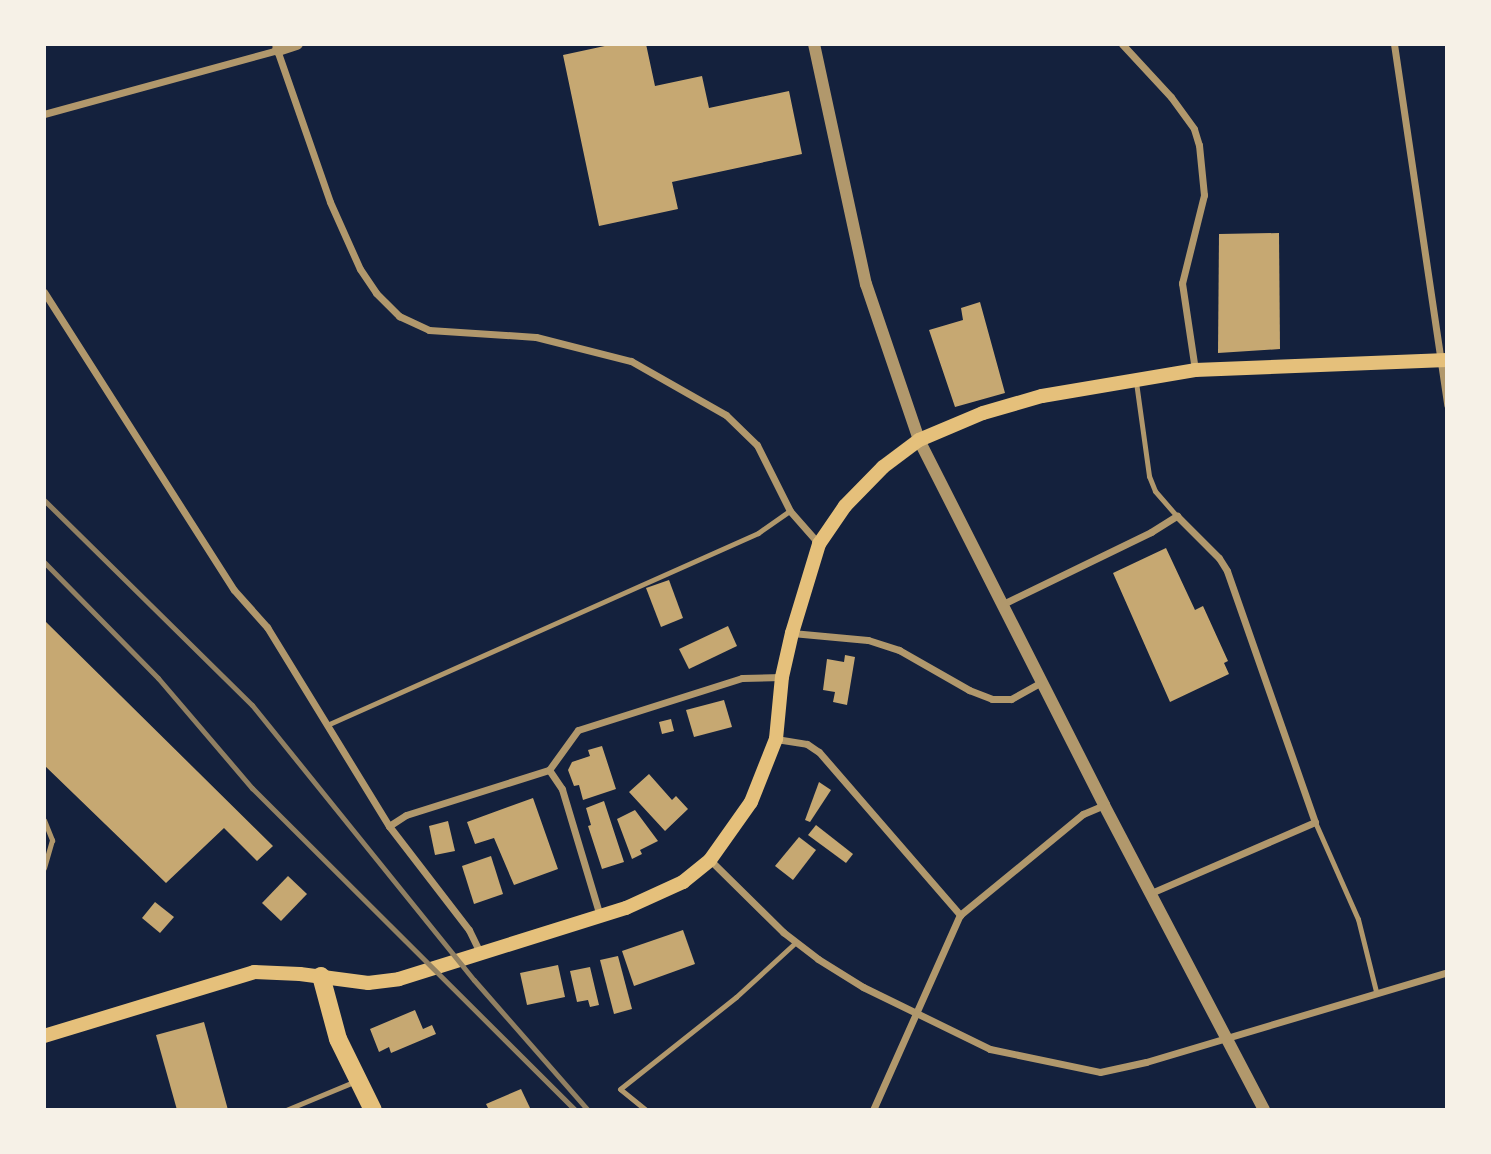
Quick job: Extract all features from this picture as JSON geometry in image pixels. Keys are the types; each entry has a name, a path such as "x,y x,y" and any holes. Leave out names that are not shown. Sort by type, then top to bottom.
{"main road":[{"path":"44,1036 254,972 380,983 600,916 668,891 710,860 751,802 776,739 782,677 792,633 820,544 855,496 883,467 919,440 1014,403 1195,370 1444,360"},
{"path":"321,976 338,1039 373,1110"}],"street":[{"path":"44,114 277,47 297,44"},
{"path":"814,44 866,284 919,440 1104,805 1264,1110"},
{"path":"1122,44 1171,97 1194,129 1199,145 1204,195 1182,283 1195,370"},
{"path":"1394,44 1444,360 1447,405"},
{"path":"277,47 330,202 360,270 376,293 399,316 429,330 536,337 579,345 631,361 726,415 757,445 790,511 820,544"},
{"path":"44,292 234,590 267,627 388,826 469,930 481,954"},
{"path":"1003,604 1151,532 1177,516 1219,558 1227,571 1315,822 1151,893"},
{"path":"792,633 868,640 899,650 969,690 992,699 1011,699 1042,682"},
{"path":"388,826 406,816 549,770 578,730 742,678 782,677"},
{"path":"776,739 807,744 819,752 960,915"},
{"path":"549,770 562,789 600,916"},
{"path":"873,1110 960,915 1083,814 1104,805"},
{"path":"710,860 796,942 863,987 990,1049 1100,1072 1146,1062 1227,1035 1447,972"}],"lane":[{"path":"1135,380 1149,476 1155,491 1177,516"},
{"path":"327,725 758,533 790,511"},
{"path":"44,820 52,840 44,868"},
{"path":"1315,822 1358,919 1376,991"},
{"path":"646,1110 620,1089 736,997 796,942"},
{"path":"286,1110 359,1080"}],"building":[{"path":"614,44 646,44 655,86 702,76 709,108 789,91 802,154 672,182 678,209 599,226 563,55"},
{"path":"1279,233 1280,349 1218,353 1219,234"},
{"path":"980,302 1005,393 955,407 929,330 963,320 961,308"},
{"path":"1166,548 1195,610 1203,606 1228,661 1224,663 1229,674 1170,702 1113,573"},
{"path":"669,580 683,618 661,627 646,588"},
{"path":"44,620 273,846 257,861 224,828 166,883 44,765"},
{"path":"728,626 737,646 689,669 679,649"},
{"path":"845,655 855,657 847,705 833,702 835,692 823,690 827,659 844,662"},
{"path":"724,700 732,727 694,737 686,710"},
{"path":"671,719 674,731 662,734 659,722"},
{"path":"602,746 616,789 583,800 579,785 574,786 568,770 572,762 590,756 588,750"},
{"path":"649,774 672,800 676,796 688,809 665,831 629,792"},
{"path":"819,782 831,790 810,822 805,820"},
{"path":"533,798 558,869 514,885 494,838 475,844 467,822"},
{"path":"604,801 624,862 602,869 588,826 591,825 586,808"},
{"path":"635,810 658,841 640,850 642,854 632,859 617,819"},
{"path":"448,821 455,851 435,855 429,826"},
{"path":"816,825 853,854 846,863 808,835"},
{"path":"799,837 816,850 793,880 775,866"},
{"path":"491,856 503,894 474,904 462,866"},
{"path":"288,876 307,894 281,921 262,903"},
{"path":"155,902 174,917 160,933 142,918"},
{"path":"683,930 695,964 634,986 622,951"},
{"path":"618,956 632,1009 614,1014 600,960"},
{"path":"558,965 565,997 527,1005 520,973"},
{"path":"590,967 599,1005 590,1007 588,1000 577,1002 570,971"},
{"path":"415,1010 423,1029 432,1025 436,1034 391,1053 389,1047 379,1052 370,1029"},
{"path":"204,1022 228,1110 177,1110 156,1035"},
{"path":"521,1089 531,1110 489,1110 486,1104"}],"railway":[{"path":"44,500 252,705 474,980 588,1110"},
{"path":"44,562 158,678 252,788 575,1110"}]}
